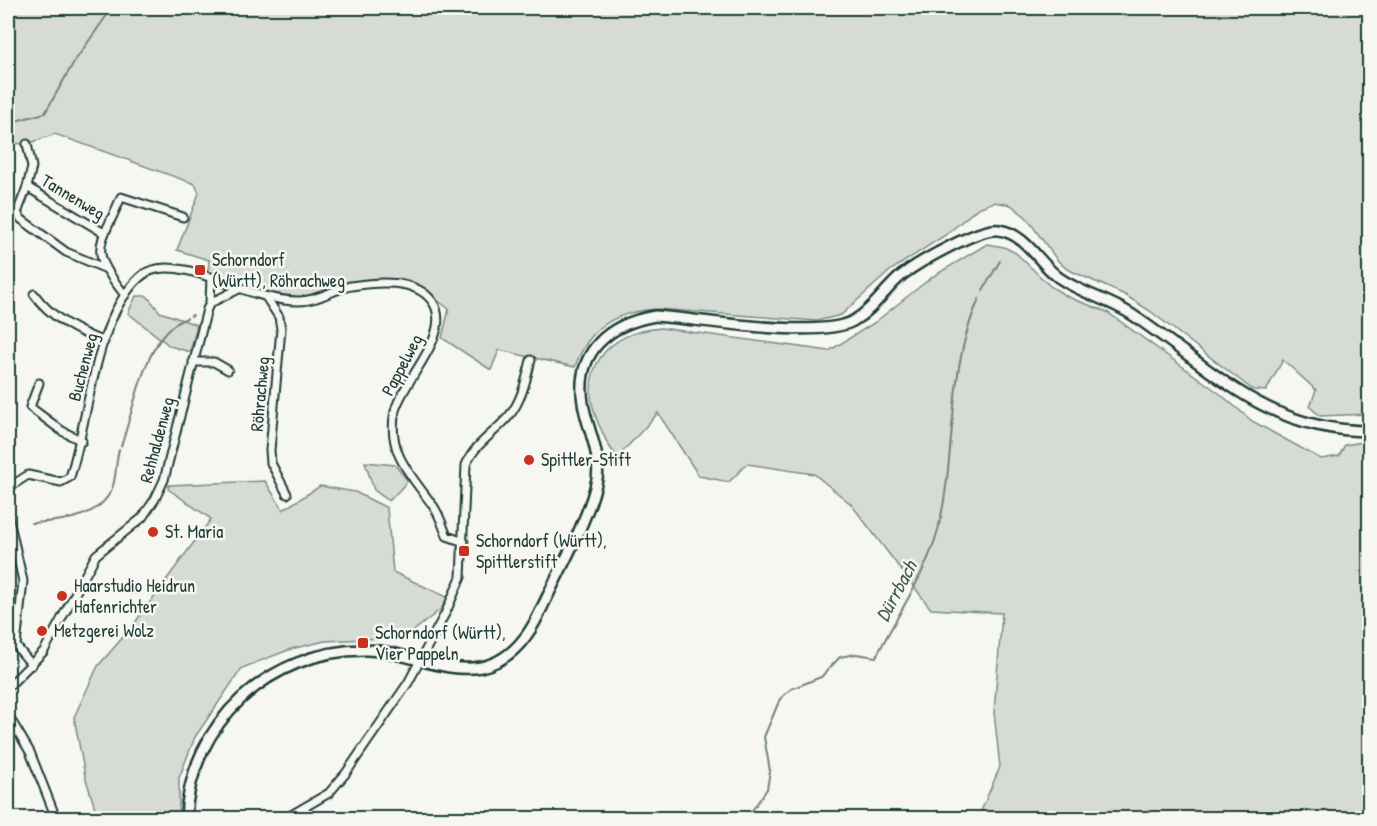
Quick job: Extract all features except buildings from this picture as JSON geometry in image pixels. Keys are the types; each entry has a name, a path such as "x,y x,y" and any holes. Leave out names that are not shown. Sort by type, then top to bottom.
{"main road":[{"path":"186,819 192,773 205,743 241,697 268,677 310,658 340,652 374,651 455,668 482,666 516,649 531,630 589,503 596,481 598,461 583,404 584,368 593,350 618,326 631,320 655,316 814,330 842,327 870,309 903,275 972,234 998,229 1022,240 1059,278 1113,302 1263,407 1297,422 1331,429 1370,431"}],"street":[{"name":"Tannenweg","path":"27,144 32,167 17,213 21,219 66,252 104,268"},
{"name":"Tannenweg","path":"27,187 104,233"},
{"name":"Tannenweg","path":"125,295 104,268 99,255 104,233 121,197 183,217"},
{"name":"Buchenweg","path":"8,488 28,475 66,481 82,441 104,342 125,295 141,276 152,270 174,269 211,277"},
{"name":"Pappelweg","path":"211,277 266,297 309,301 350,286 403,284 415,287 432,301 438,319 436,331 401,396 394,417 393,439 400,462 436,510 447,536 464,542"},
{"name":"Rehhaldenweg","path":"8,687 44,651 96,555 141,518 156,500 164,480 210,303 211,277"},
{"path":"210,303 241,288"},
{"path":"34,294 41,303 74,330 104,342"},
{"name":"Röhrachweg","path":"266,297 279,316 281,329 270,450 271,463 287,494"},
{"path":"286,819 328,793 335,786 385,719 420,659 461,577 466,465 471,452 507,419 516,406 531,360"},
{"path":"193,362 214,362 228,370"},
{"path":"39,383 30,407 62,431 82,441"},
{"path":"8,515 23,580 16,646 32,665"},
{"path":"8,715 30,752 56,819"}],"shaded area":[{"path":"8,8 1369,8 1369,414 1320,416 1310,407 1316,390 1283,360 1266,391 1253,390 1150,311 1125,295 1067,269 1057,260 1026,217 1011,205 994,202 978,208 947,234 891,270 841,315 817,321 658,309 643,310 617,317 606,323 588,341 575,367 499,350 491,370 442,338 449,309 415,287 393,280 367,281 312,296 294,297 269,293 243,285 208,272 209,260 177,250 199,193 195,184 55,134 27,144 8,143"},
{"path":"987,244 1004,247 1016,253 1050,286 1068,297 1107,312 1219,393 1252,421 1321,459 1339,456 1345,445 1369,441 1369,818 978,818 1000,767 994,712 1002,613 931,609 851,504 814,474 747,464 729,482 699,476 658,413 618,457 607,442 593,406 591,388 593,372 600,358 610,346 624,337 641,331 661,328 829,351 874,323 932,277"},
{"path":"136,296 147,296 160,312 197,325 190,352 170,346 128,313"},
{"path":"365,462 395,465 408,481 389,501 374,490"},
{"path":"265,481 283,510 320,486 355,492 387,508 393,572 449,598 441,609 406,637 325,641 291,649 242,668 195,737 179,778 179,818 98,818 85,776 74,717 98,666 131,628 211,519 168,489 169,485"}],"waterway":[{"path":"8,123 45,113 74,62 112,8"},
{"name":"Dürrbach","path":"983,290 1000,261"},
{"name":"Dürrbach","path":"747,818 767,789 770,771 764,737 780,699 791,689 821,677 840,657 856,654 876,657 926,563 938,530 944,501 961,354 979,299"},
{"path":"121,446 151,354 161,338 173,326 187,318"},
{"path":"31,523 65,520 96,508 104,501 113,486 119,450"}],"place":[{"name":"Schorndorf (Württ), Röhrachweg","path":"200,270"},
{"name":"Spittler-Stift","path":"529,460"},
{"name":"St. Maria","path":"153,532"},
{"name":"Schorndorf (Württ), Spittlerstift","path":"464,551"},
{"name":"Haarstudio Heidrun Hafenrichter","path":"62,596"},
{"name":"Metzgerei Wolz","path":"42,631"},
{"name":"Schorndorf (Württ), Vier Pappeln","path":"363,643"}]}
